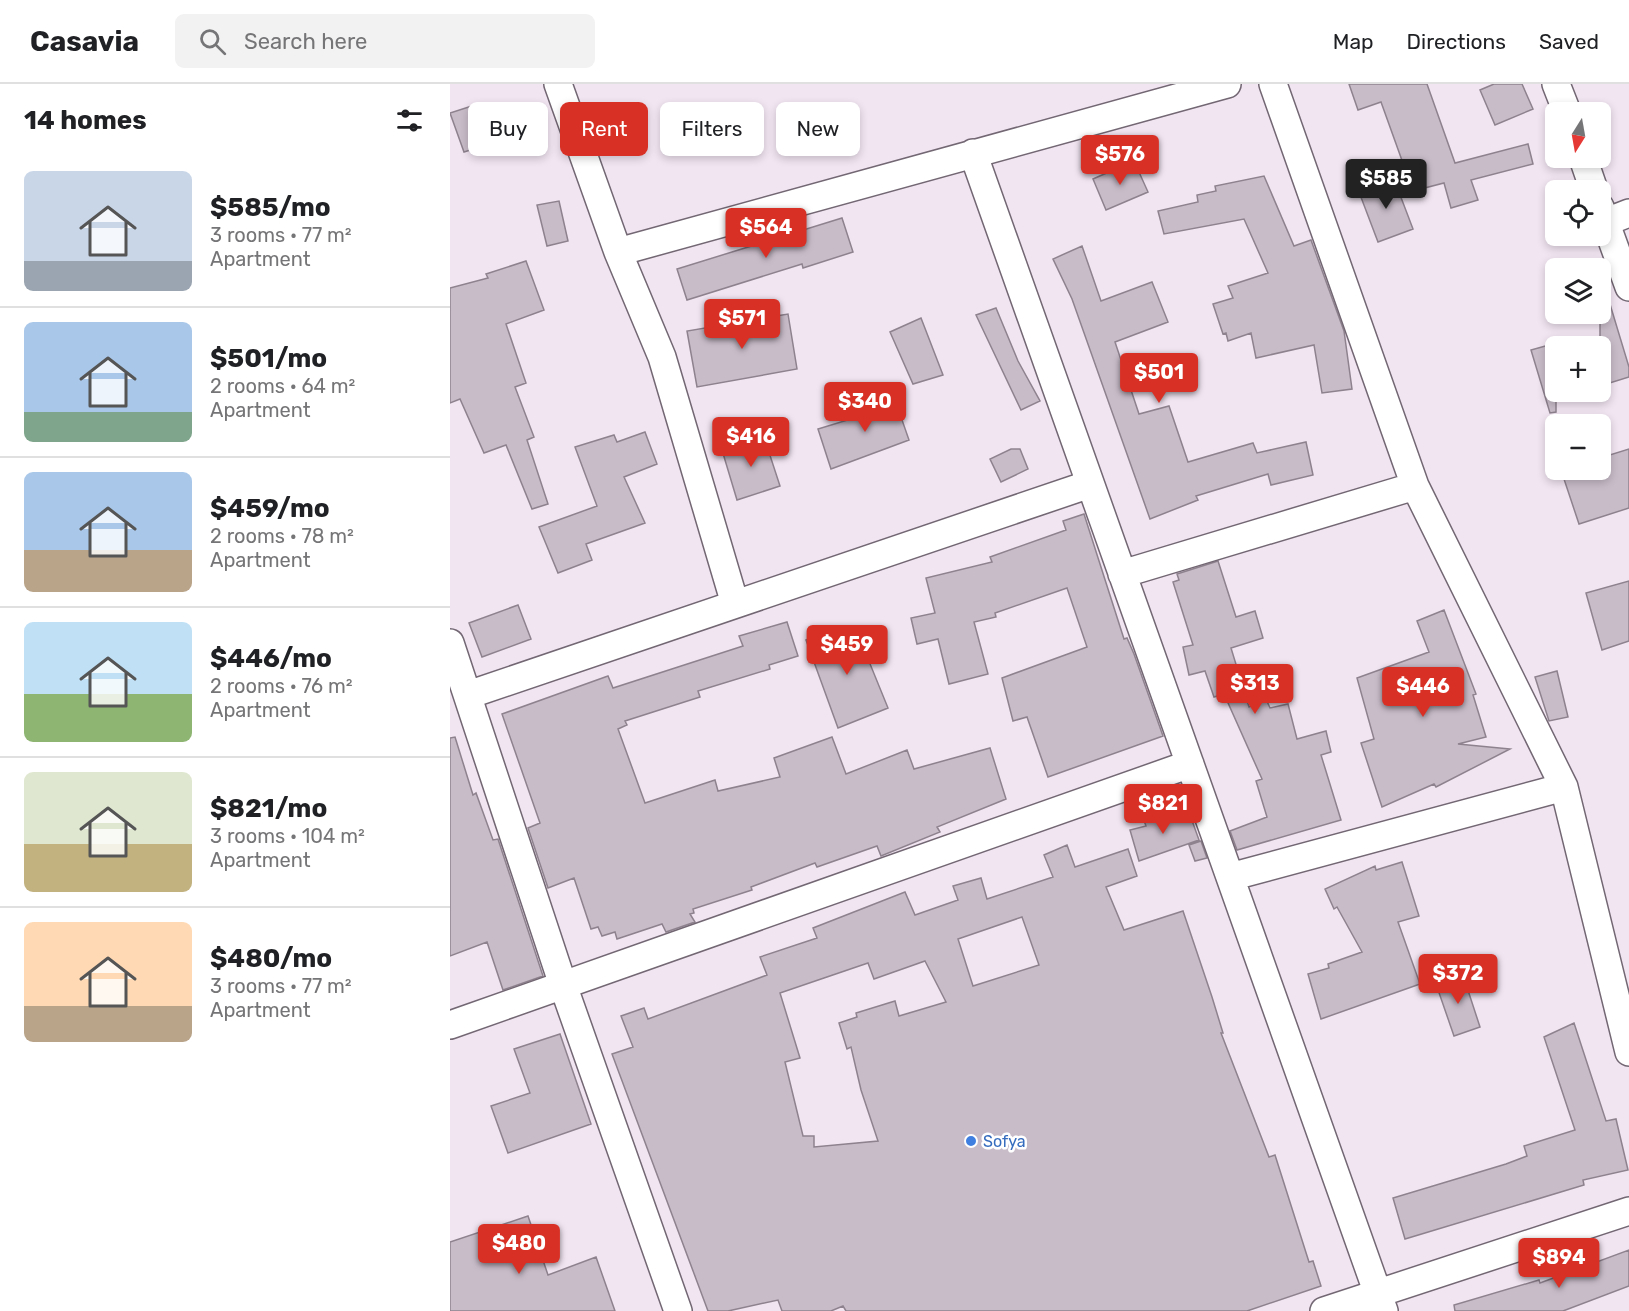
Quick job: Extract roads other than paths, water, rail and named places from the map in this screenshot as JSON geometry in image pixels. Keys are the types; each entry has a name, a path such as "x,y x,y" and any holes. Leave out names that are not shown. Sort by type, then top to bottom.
{"street":[{"path":"558,84 618,252 662,357 735,604"},
{"path":"618,252 1227,84"},
{"path":"1273,84 1415,486 1564,787 1629,1052"},
{"path":"1556,84 1563,102"},
{"path":"974,153 1381,1302"},
{"path":"1612,214 1629,287"},
{"path":"468,695 1090,484"},
{"path":"1122,574 1415,486"},
{"path":"450,643 563,985 678,1311"},
{"path":"450,1025 1190,764"},
{"path":"1230,877 1564,787"},
{"path":"1324,1311 1381,1302 1629,1211"}],"place":[{"name":"Sofya","path":"971,1141"}]}
